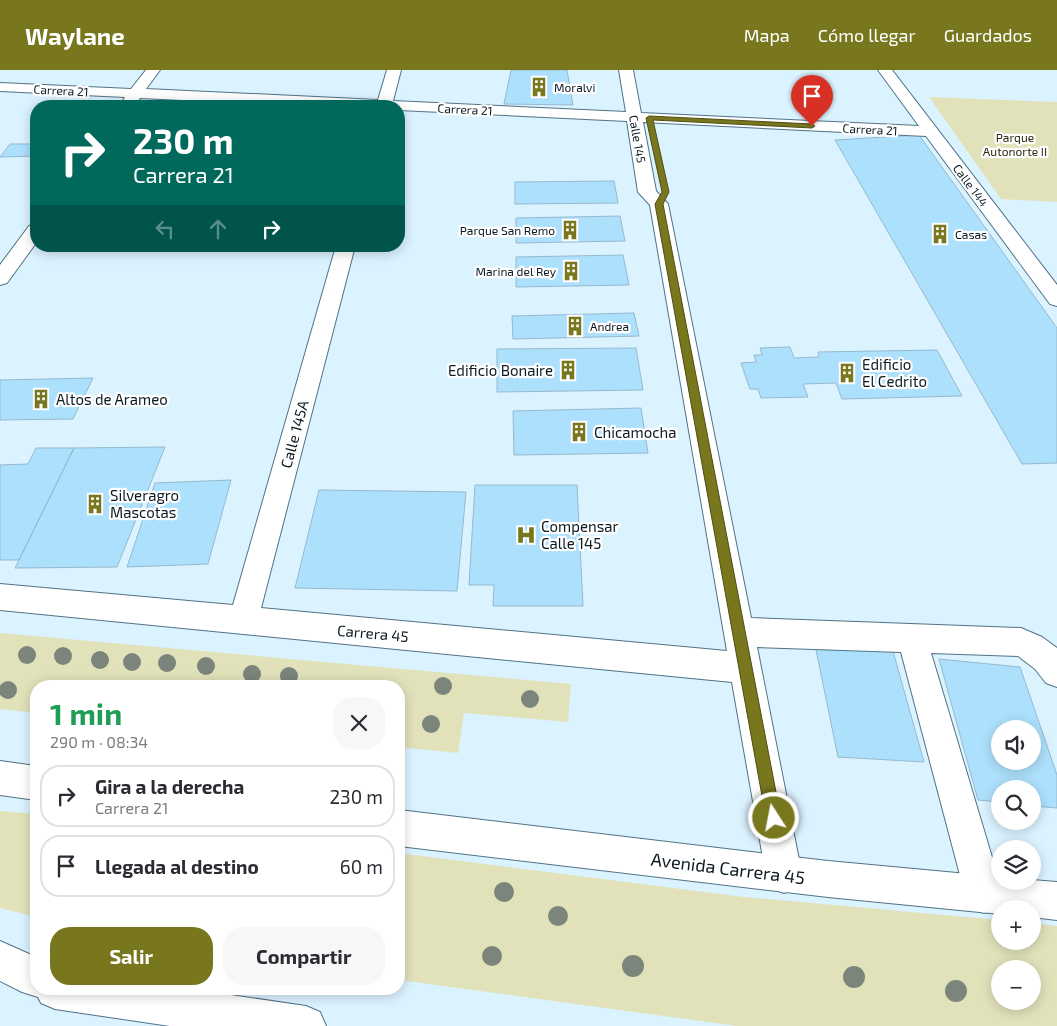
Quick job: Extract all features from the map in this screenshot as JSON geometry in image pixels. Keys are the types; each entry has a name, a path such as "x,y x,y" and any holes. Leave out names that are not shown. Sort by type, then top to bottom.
{"main road":[{"path":"131,100 153,70"},
{"path":"386,100 394,70"},
{"name":"Calle 145","path":"626,70 642,118 658,155"},
{"name":"Calle 145","path":"640,70 647,192 661,193 738,632 784,875"},
{"name":"Calle 144","path":"885,70 931,131 1048,276 1057,299"},
{"name":"Carrera 21","path":"0,87 131,100"},
{"name":"Carrera 21","path":"405,107 931,131"},
{"path":"0,279 30,238"},
{"name":"Calle 145A","path":"243,621 344,252"},
{"name":"Carrera 45","path":"0,598 745,668"},
{"path":"738,632 1021,642 1038,651 1057,672"},
{"path":"912,638 984,894"},
{"path":"0,778 30,782"},
{"name":"Avenida Carrera 45","path":"405,829 784,875 1057,901"},
{"path":"0,960 30,976"},
{"path":"0,981 30,984"},
{"path":"108,995 306,1026"}],"green space":[{"name":"Parque Autonorte II","path":"929,97 1057,102 1057,202 1001,199"},
{"path":"0,633 571,684 568,722 464,713 458,753 405,748 405,680 30,680 30,712 0,709"},
{"path":"0,811 30,814 30,916 0,908"},
{"path":"405,854 744,897 991,919 991,950 1041,950 1041,924 1057,926 1057,1026 737,1026 405,981"}],"building":[{"name":"Moralvi","path":"511,70 567,70 573,105 504,104"},
{"name":"Casas","path":"919,135 1057,328 1057,463 1022,464 835,140"},
{"path":"10,144 30,144 30,156 0,157"},
{"name":"Parque San Remo","path":"614,181 618,203 515,204 515,182"},
{"name":"Parque San Remo","path":"620,216 625,241 516,243 516,218"},
{"name":"Marina del Rey","path":"623,255 629,285 516,287 516,257"},
{"name":"Andrea","path":"634,313 639,336 513,339 512,316"},
{"name":"Edificio El Cedrito","path":"790,347 794,358 819,357 818,352 937,350 962,396 842,399 836,383 803,384 808,397 761,398 758,389 750,389 741,363 756,362 754,355 762,355 760,348"},
{"name":"Edificio Bonaire","path":"636,348 643,390 497,392 497,349"},
{"name":"Altos de Arameo","path":"93,378 73,419 0,420 0,380"},
{"name":"Chicamocha","path":"641,408 648,453 514,455 513,411"},
{"name":"Silveragro Mascotas","path":"165,447 117,567 15,568 74,448"},
{"path":"36,448 74,448 19,560 0,560 0,465 28,464"},
{"path":"231,480 208,564 127,567 155,483"},
{"name":"Compensar Calle 145","path":"475,485 577,485 583,606 493,606 494,585 469,585"},
{"path":"319,490 466,492 457,591 295,588"},
{"path":"814,640 891,644 924,762 838,757"},
{"path":"939,659 1020,667 1038,720 991,720 991,770 1041,770 1041,728 1057,775 1057,808 1041,807 1041,780 991,780 991,801 978,800"}],"place":[{"name":"Moralvi","path":"539,87"},
{"name":"Parque San Remo","path":"570,230"},
{"name":"Casas","path":"940,234"},
{"name":"Marina del Rey","path":"571,271"},
{"name":"Andrea","path":"575,326"},
{"name":"Edificio Bonaire","path":"568,370"},
{"name":"Edificio El Cedrito","path":"847,373"},
{"name":"Altos de Arameo","path":"41,399"},
{"name":"Chicamocha","path":"579,432"},
{"name":"Silveragro Mascotas","path":"95,504"},
{"name":"Compensar Calle 145","path":"526,535"}],"route":[{"path":"774,818 659,204 666,192 649,118 812,126"}]}
